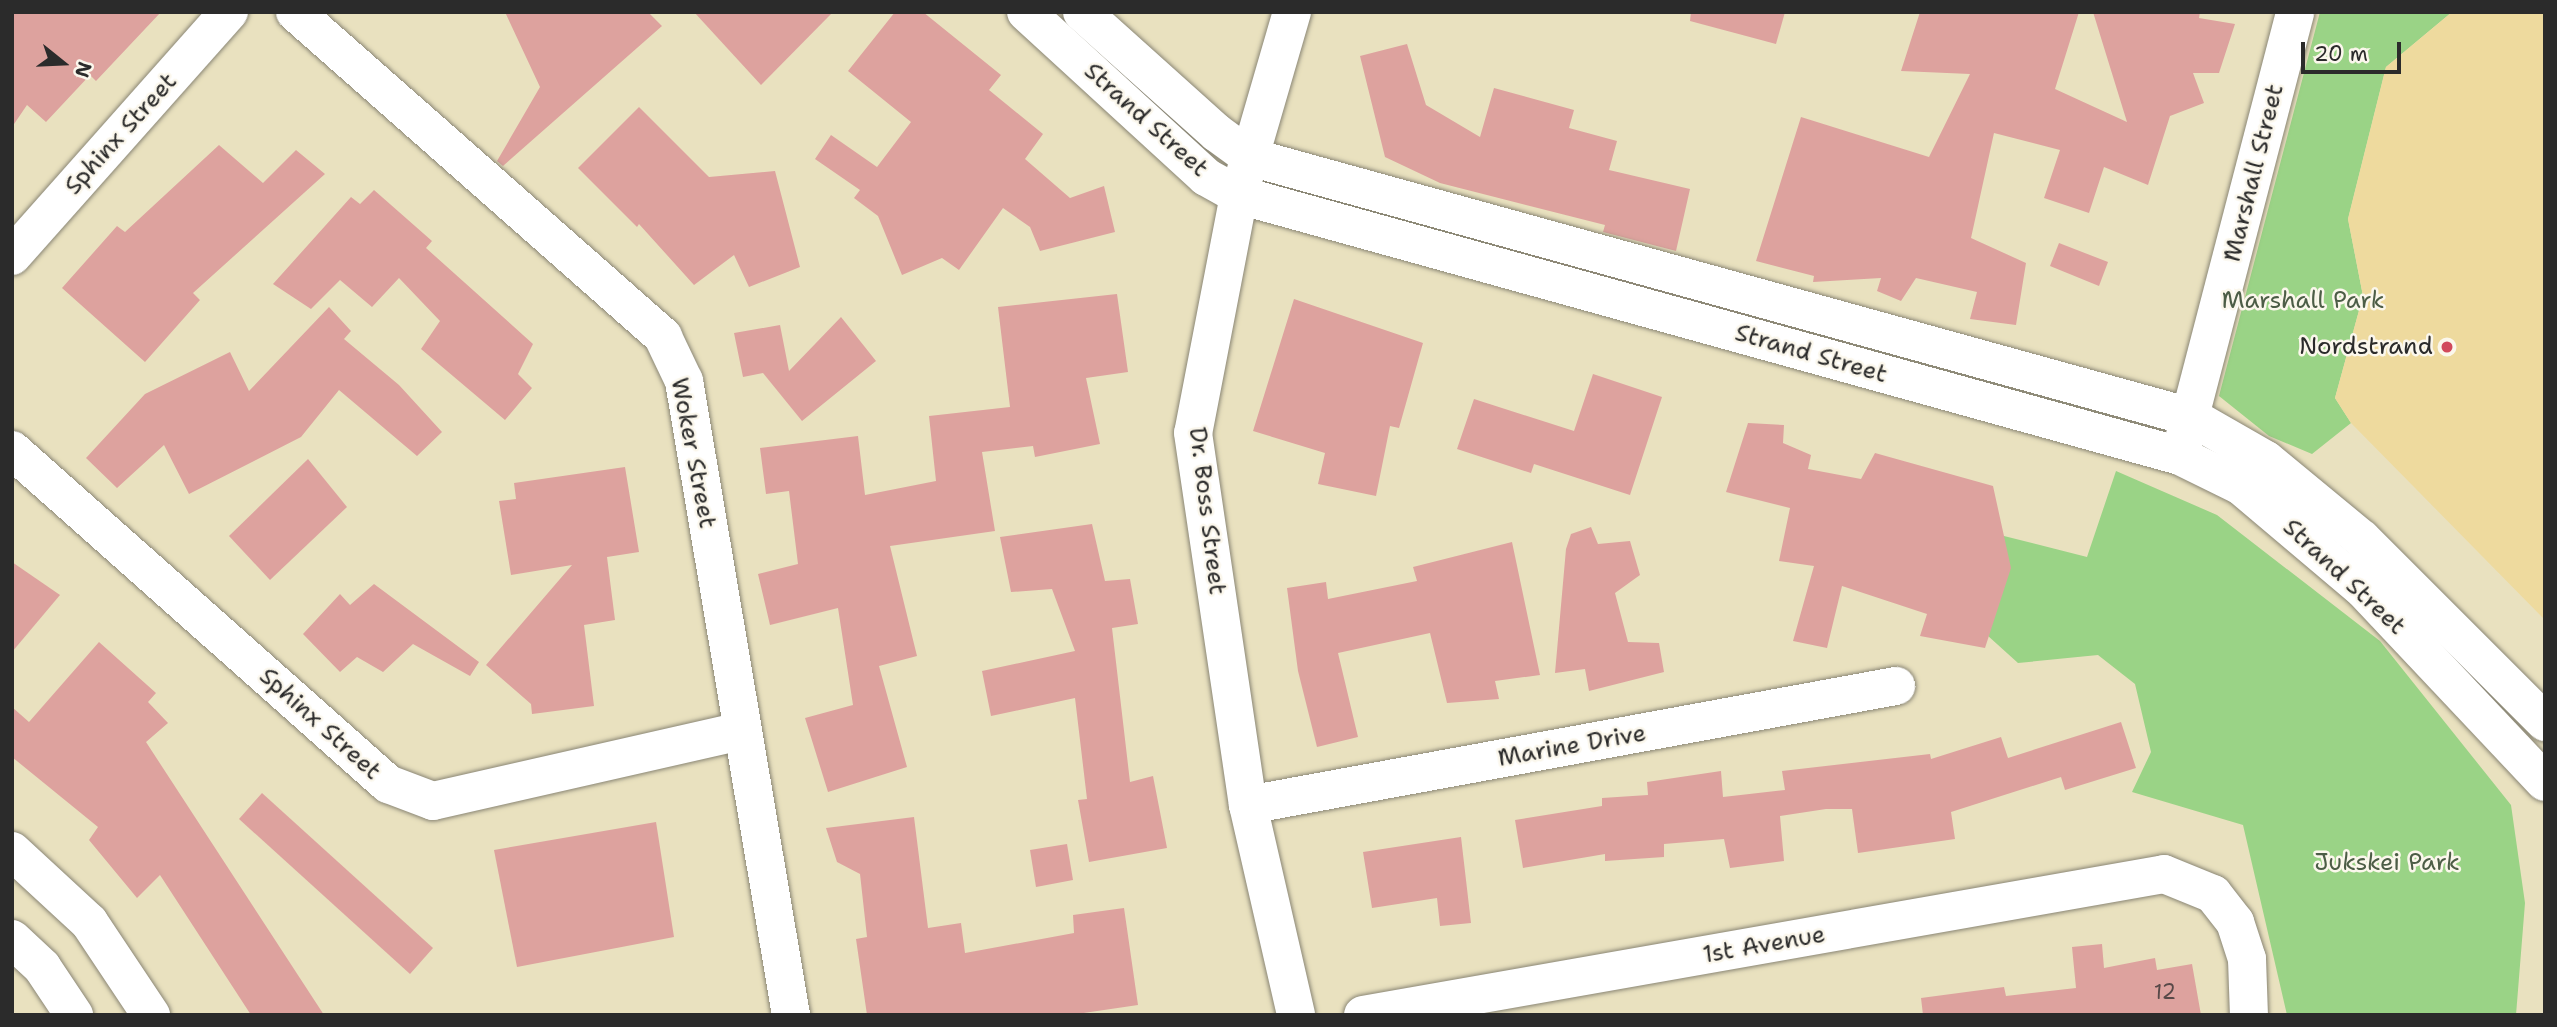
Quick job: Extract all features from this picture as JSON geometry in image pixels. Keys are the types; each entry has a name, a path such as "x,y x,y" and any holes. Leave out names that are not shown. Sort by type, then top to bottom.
{"street":[{"name":"Sphinx Street","path":"12,256 229,12"},
{"name":"Woker Street","path":"295,12 663,337 684,381 791,1015"},
{"name":"Strand Street","path":"1026,12 1206,177 1240,195 2180,456 2241,486 2306,537 2363,589 2545,782"},
{"name":"Strand Street","path":"1082,12 1217,134 1250,157 2191,417 2266,460 2362,538 2545,722"},
{"name":"Dr. Boss Street","path":"1292,12 1240,195 1193,433 1248,806 1296,1015"},
{"name":"Marshall Street","path":"2180,456 2295,12"},
{"name":"Sphinx Street","path":"12,450 388,785 433,801 741,731"},
{"name":"Marine Drive","path":"1248,806 1896,686"},
{"path":"12,851 89,922 151,1015"},
{"name":"1st Avenue","path":"1363,1015 2164,874 2213,894 2235,922 2247,959 2249,1015"},
{"path":"12,939 42,967 74,1015"}],"green space":[{"name":"Marshall Park","path":"2320,12 2452,12 2386,67 2348,219 2363,296 2335,398 2351,423 2312,454 2269,436 2219,396"},
{"name":"Jukskei Park","path":"2116,471 2217,515 2380,641 2511,805 2525,903 2516,1015 2287,1015 2243,825 2132,792 2151,752 2135,684 2098,655 2018,663 1987,635 2000,535 2087,557"}],"sand":[{"name":"Nordstrand","path":"2452,12 2545,12 2545,620 2351,423 2335,398 2363,296 2348,219 2386,67"}],"building":[{"path":"12,12 161,12 96,81 90,75 46,122 27,105 12,127"},
{"path":"505,12 648,12 662,26 503,166 497,161 540,87"},
{"path":"694,12 833,12 761,85"},
{"path":"895,12 923,12 1001,75 989,90 1043,134 1025,159 1070,198 1104,186 1115,232 1040,251 1030,227 1003,208 959,270 942,258 902,275 878,216 854,198 860,190 815,159 831,135 877,167 911,122 848,71"},
{"path":"1691,12 1785,12 1776,44 1690,21"},
{"path":"1920,12 2079,12 2055,89 2127,122 2093,12 2200,12 2199,18 2235,24 2219,73 2193,73 2204,103 2170,116 2148,185 2104,167 2089,213 2044,198 2060,150 1994,133 1971,238 2026,263 2016,325 1970,319 1977,292 1916,278 1901,301 1877,291 1881,278 1813,282 1814,276 1756,261 1801,117 1929,157 1970,74 1901,71"},
{"path":"1407,44 1426,105 1480,137 1494,88 1574,110 1569,128 1617,141 1609,170 1690,189 1676,251 1603,232 1605,225 1440,183 1385,157 1360,56"},
{"path":"639,107 709,177 775,171 800,267 749,287 734,255 694,285 639,224 637,227 578,168"},
{"path":"219,145 263,183 296,150 325,174 193,293 200,300 145,362 62,288 117,226 125,232"},
{"path":"374,190 432,241 426,248 533,344 518,374 532,388 505,420 421,349 440,321 399,278 372,307 340,280 311,309 273,284 351,197 360,204"},
{"path":"2059,243 2108,262 2099,286 2050,266"},
{"path":"1117,294 1128,372 1086,378 1100,444 1035,457 1033,446 982,452 995,531 890,546 917,656 879,666 907,767 828,792 805,718 853,705 838,608 770,625 758,574 798,564 789,491 766,494 760,448 858,436 865,495 936,481 929,416 1010,407 998,307"},
{"path":"1294,299 1423,343 1399,428 1390,426 1376,496 1318,484 1325,453 1253,431"},
{"path":"329,307 351,331 344,339 399,385 442,432 417,456 339,390 301,437 189,494 164,445 117,488 86,458 145,394 230,352 249,391"},
{"path":"841,317 876,361 802,421 763,373 743,377 734,333 780,325 789,371"},
{"path":"1593,374 1662,397 1630,495 1534,464 1531,473 1457,449 1474,399 1574,431"},
{"path":"1748,423 1784,425 1783,443 1811,455 1808,469 1861,479 1875,453 1993,486 2011,568 1985,648 1920,636 1927,614 1842,586 1827,648 1793,641 1814,566 1779,561 1790,508 1726,492"},
{"path":"308,459 347,507 270,580 229,536"},
{"path":"625,467 639,552 607,557 615,620 584,625 594,706 532,714 531,704 486,665 572,565 511,575 499,501 516,499 514,483"},
{"path":"1092,524 1105,581 1130,579 1138,624 1112,628 1130,782 1153,776 1167,848 1089,862 1078,800 1087,799 1075,698 991,716 982,671 1075,651 1052,589 1011,592 1000,537"},
{"path":"1591,527 1598,544 1630,541 1640,575 1615,593 1628,642 1659,643 1664,672 1589,691 1585,669 1555,673 1566,549 1571,534"},
{"path":"1512,542 1540,675 1495,681 1499,699 1447,703 1430,633 1338,653 1358,737 1317,747 1298,671 1287,588 1326,582 1328,599 1417,581 1413,567"},
{"path":"12,562 60,595 12,652"},
{"path":"374,584 479,662 470,676 413,644 383,672 357,657 340,672 303,634 340,594 350,605"},
{"path":"99,642 156,693 148,702 168,723 146,742 324,1015 251,1015 160,875 137,898 89,840 98,827 12,757 12,707 29,722"},
{"path":"2121,722 2136,768 2065,790 2061,777 1951,812 1955,839 1858,853 1852,809 1826,809 1780,816 1784,861 1730,868 1724,839 1664,844 1664,857 1605,861 1605,854 1523,868 1515,820 1602,806 1602,798 1648,795 1647,782 1721,771 1723,797 1785,790 1782,771 1930,754 1931,759 2001,737 2008,758"},
{"path":"262,793 433,948 410,974 239,819"},
{"path":"914,817 928,928 961,923 965,953 1074,933 1073,915 1124,908 1138,1005 1070,1015 867,1015 856,939 867,937 860,874 837,862 826,828"},
{"path":"656,822 674,937 517,967 494,850"},
{"path":"1461,837 1471,923 1440,926 1437,898 1372,908 1363,852"},
{"path":"1067,844 1073,880 1036,887 1030,850"},
{"path":"2102,944 2104,968 2155,958 2157,970 2192,964 2201,1015 1923,1015 1921,998 2004,987 2006,996 2076,988 2072,947"}],"place":[{"name":"Nordstrand","path":"2447,347"}]}
